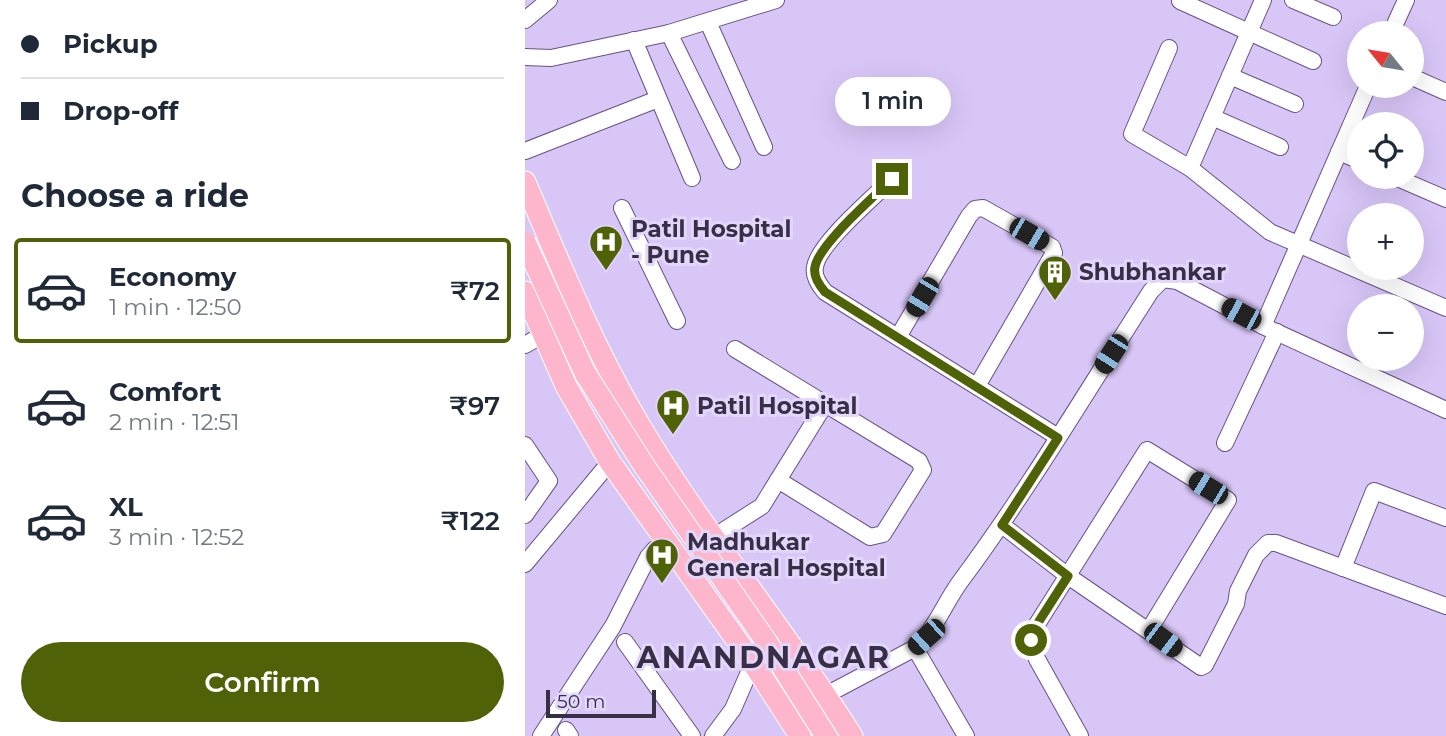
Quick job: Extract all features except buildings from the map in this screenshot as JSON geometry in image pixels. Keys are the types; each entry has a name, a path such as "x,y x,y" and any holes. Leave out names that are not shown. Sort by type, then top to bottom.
{"main road":[{"path":"525,182 586,324 647,438 712,538 826,695 852,736"},
{"path":"525,242 585,373 645,467 766,641 826,736"},
{"path":"525,261 577,378 622,456 815,736"},
{"path":"525,292 535,325 566,386 610,462 754,663 795,728"}],"street":[{"path":"525,20 549,0"},
{"path":"525,57 551,58 669,33 776,0"},
{"path":"1190,168 1263,0"},
{"path":"1293,0 1332,17"},
{"path":"1396,21 1406,0"},
{"path":"1180,1 1313,61"},
{"path":"708,22 765,147"},
{"path":"669,33 732,161"},
{"path":"634,40 692,178"},
{"path":"1169,48 1132,134 1190,168 1271,232 1446,308"},
{"path":"1230,76 1295,104"},
{"path":"1425,83 1446,92"},
{"path":"1225,443 1270,329 1299,244 1363,98"},
{"path":"525,151 658,99"},
{"path":"1212,117 1280,147"},
{"path":"1339,152 1347,155"},
{"path":"892,179 823,248 814,268 817,282 825,292 1058,438"},
{"path":"1423,189 1446,199"},
{"path":"622,208 677,321"},
{"path":"898,337 975,209 983,208 1052,247 1054,253 977,386"},
{"path":"795,728 826,695 915,648 926,637 955,589 1002,525 1150,291 1163,279 1177,281 1270,329 1446,410"},
{"path":"525,345 535,325"},
{"path":"735,349 919,461 923,470 883,534 874,537 778,480"},
{"path":"712,538 762,506 825,404"},
{"path":"525,445 549,481 525,515"},
{"path":"1080,736 1037,659 1031,640 1034,629 1147,450 1228,500 1149,630"},
{"path":"525,564 610,462"},
{"path":"1343,568 1374,491 1446,518"},
{"path":"1002,525 1068,576 1201,667 1205,665 1236,604 1238,591 1257,555 1268,543 1276,543 1446,606"},
{"path":"541,736 613,626 648,557 667,542"},
{"path":"712,736 733,709 754,663 786,640"},
{"path":"625,642 692,736"},
{"path":"915,648 966,736"}],"place":[{"name":"Patil Hospital - Pune","path":"606,272"},
{"name":"Shubhankar","path":"1055,302"},
{"name":"Patil Hospital","path":"673,436"},
{"name":"Madhukar General Hospital","path":"662,585"}],"district":[{"name":"ANANDNAGAR","path":"764,657"}],"route":[{"path":"892,179 823,248 814,268 817,282 825,292 1058,438 1002,525 1068,576 1034,629 1031,640"}]}
